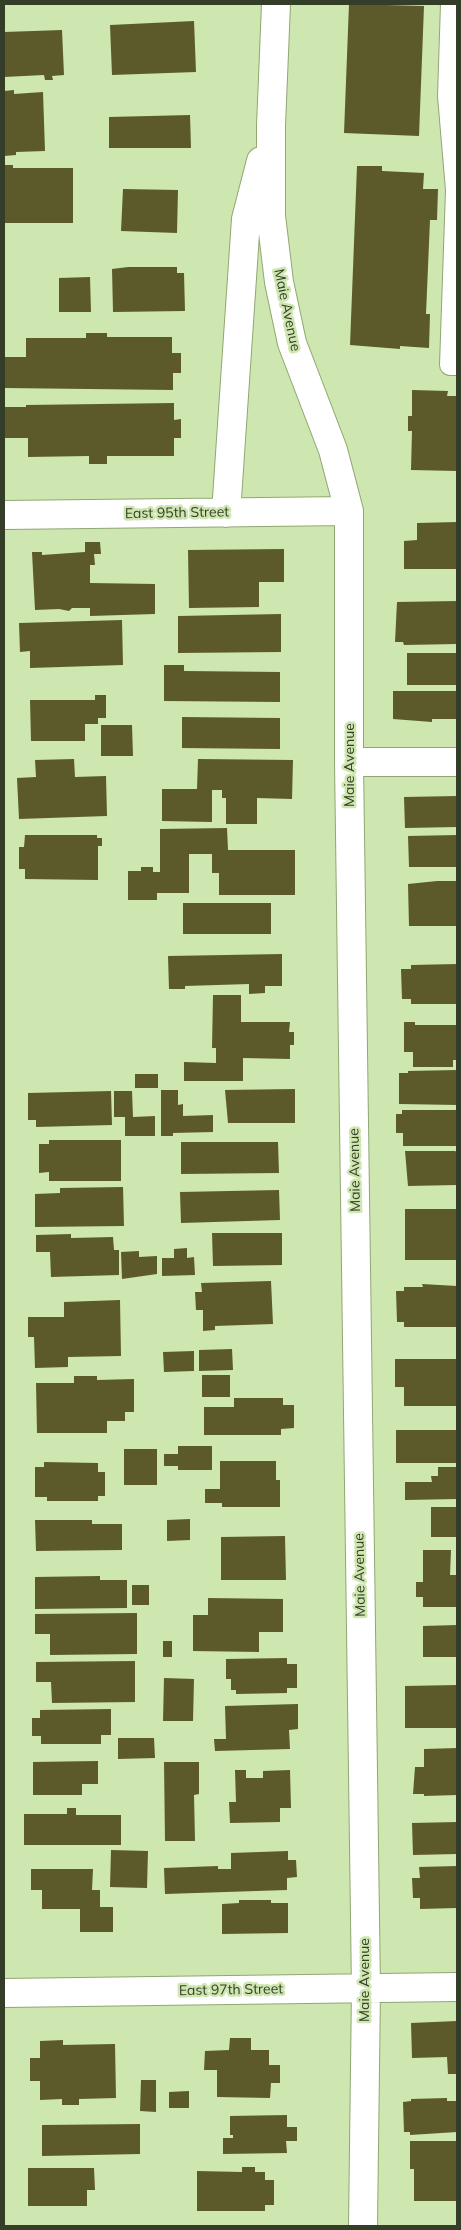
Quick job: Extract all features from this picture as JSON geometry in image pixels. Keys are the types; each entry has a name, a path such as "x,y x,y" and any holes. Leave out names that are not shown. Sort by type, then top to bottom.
{"street":[{"name":"Maie Avenue","path":"276,4 271,126 271,216 281,291 292,343 332,450 349,511 349,762 366,1989 363,2226"},
{"name":"Maie Avenue","path":"226,513 246,218 271,126"},
{"name":"East 95th Street","path":"4,515 349,511"},
{"path":"349,762 457,762"},
{"name":"East 97th Street","path":"4,1994 457,1987"}],"lane":[{"path":"451,4 456,190 450,365 457,365"}],"building":[{"path":"349,4 424,6 419,136 344,133"},
{"path":"194,21 196,72 112,75 110,25"},
{"path":"62,30 64,75 52,76 53,80 45,80 44,75 4,77 4,32"},
{"path":"14,90 14,94 43,92 45,151 16,152 16,155 4,156 4,91"},
{"path":"190,115 191,148 109,148 109,117"},
{"path":"5,165 13,165 13,168 73,168 73,223 4,223"},
{"path":"357,166 382,166 382,171 424,173 423,189 438,189 437,220 430,220 426,314 430,314 429,348 400,346 400,349 350,345"},
{"path":"123,189 178,190 177,233 121,231"},
{"path":"128,267 177,267 177,273 184,273 185,311 113,312 112,269"},
{"path":"90,277 91,312 59,312 59,278"},
{"path":"86,333 107,333 107,337 172,337 172,353 181,353 181,373 173,373 173,390 4,388 4,357 26,357 26,338 86,338"},
{"path":"412,390 448,391 447,396 457,396 457,471 411,470 412,431 408,431 408,416 412,416"},
{"path":"174,403 174,420 181,419 181,438 174,438 174,456 107,456 107,464 89,464 89,456 28,457 28,438 4,438 4,407"},
{"path":"457,522 457,569 404,569 404,541 417,540 417,523"},
{"path":"85,542 100,542 101,554 94,554 95,565 90,565 90,583 155,584 155,614 90,616 90,608 72,608 69,611 59,609 35,610 32,552 42,552 42,555 85,552"},
{"path":"284,549 284,582 259,582 259,607 189,608 188,550"},
{"path":"457,601 457,644 404,645 403,642 395,642 397,602"},
{"path":"281,614 281,652 178,653 178,616"},
{"path":"122,620 123,665 30,668 30,651 20,652 19,623"},
{"path":"407,653 457,653 457,685 407,685"},
{"path":"164,665 184,665 184,671 280,672 280,702 164,701"},
{"path":"393,691 456,691 457,719 432,719 432,722 393,719"},
{"path":"95,695 106,695 106,718 98,718 98,724 85,724 85,741 31,741 30,700 95,700"},
{"path":"182,717 280,718 280,749 182,748"},
{"path":"101,725 132,725 133,756 101,756"},
{"path":"74,759 75,777 106,776 107,816 19,819 17,778 36,777 35,760"},
{"path":"198,759 293,760 292,799 257,798 257,824 226,824 226,798 222,798 222,790 212,790 212,822 162,821 162,789 197,789"},
{"path":"457,796 457,827 405,828 404,797"},
{"path":"227,828 228,850 295,850 295,895 219,895 219,873 212,873 212,854 189,854 189,893 157,893 157,900 128,900 128,871 141,871 141,867 153,867 153,872 160,872 160,829"},
{"path":"25,835 97,835 97,838 102,838 102,846 98,846 98,880 25,879 25,869 19,869 19,847 24,847"},
{"path":"457,835 457,867 409,867 408,836"},
{"path":"457,881 457,926 409,926 408,884"},
{"path":"183,903 271,903 271,934 183,934"},
{"path":"282,954 282,986 265,986 265,993 249,994 249,984 185,986 185,989 169,989 168,956"},
{"path":"457,964 457,1004 411,1004 411,999 402,999 401,969 411,969 411,965"},
{"path":"213,995 241,995 241,1022 290,1022 289,1032 294,1032 294,1045 290,1045 290,1059 243,1058 243,1081 184,1081 184,1062 216,1063 216,1048 212,1048"},
{"path":"404,1022 415,1022 415,1025 457,1025 457,1060 453,1060 453,1067 413,1067 413,1052 404,1052"},
{"path":"457,1070 457,1105 399,1104 399,1073 408,1073 408,1071"},
{"path":"135,1074 158,1074 158,1088 135,1088"},
{"path":"295,1089 295,1123 228,1123 225,1090"},
{"path":"161,1090 178,1090 178,1105 183,1104 183,1116 213,1115 213,1132 173,1133 173,1136 161,1136"},
{"path":"111,1091 112,1125 36,1127 36,1120 28,1120 28,1093"},
{"path":"114,1091 132,1091 133,1117 155,1116 155,1136 125,1136 125,1117 114,1117"},
{"path":"402,1110 456,1110 457,1146 403,1146 403,1133 396,1133 396,1114 402,1114"},
{"path":"49,1140 121,1140 121,1181 49,1181 49,1172 39,1173 39,1144 49,1144"},
{"path":"181,1142 278,1142 279,1173 181,1174"},
{"path":"405,1151 457,1152 457,1185 408,1186"},
{"path":"123,1187 124,1226 35,1227 35,1194 60,1193 60,1188"},
{"path":"279,1190 280,1220 181,1223 180,1192"},
{"path":"405,1209 457,1209 457,1260 405,1260"},
{"path":"212,1233 282,1233 282,1265 213,1266"},
{"path":"71,1234 71,1238 113,1237 114,1250 119,1250 119,1275 51,1277 50,1252 36,1252 36,1235"},
{"path":"187,1248 187,1258 194,1257 195,1275 162,1276 162,1258 174,1258 174,1249"},
{"path":"139,1251 139,1257 157,1256 157,1274 122,1279 121,1252"},
{"path":"271,1281 273,1324 215,1326 215,1330 203,1331 203,1310 196,1310 195,1292 202,1292 201,1283"},
{"path":"422,1284 457,1286 457,1327 404,1327 404,1322 397,1322 396,1291 404,1291 404,1287 423,1287"},
{"path":"120,1300 121,1356 68,1357 68,1367 35,1368 34,1337 28,1337 28,1317 64,1317 64,1302"},
{"path":"232,1349 233,1370 199,1371 199,1350"},
{"path":"194,1351 194,1371 164,1372 163,1352"},
{"path":"395,1359 457,1359 457,1406 404,1406 404,1387 395,1387"},
{"path":"202,1375 230,1375 230,1397 202,1397"},
{"path":"74,1376 97,1376 97,1380 134,1379 134,1412 125,1412 125,1421 107,1421 107,1433 37,1433 36,1383 74,1383"},
{"path":"234,1398 283,1398 283,1405 294,1405 294,1428 281,1429 281,1435 204,1435 204,1407 234,1407"},
{"path":"396,1430 457,1430 457,1463 396,1463"},
{"path":"178,1446 212,1446 212,1470 178,1470 178,1466 164,1466 164,1454 178,1454"},
{"path":"124,1449 157,1449 157,1485 124,1485"},
{"path":"220,1461 276,1461 276,1480 280,1480 280,1507 222,1507 222,1503 205,1503 205,1489 220,1489"},
{"path":"44,1462 98,1463 98,1472 105,1472 105,1496 98,1496 98,1501 47,1501 47,1497 35,1497 35,1467 44,1467"},
{"path":"438,1467 457,1467 457,1499 405,1500 405,1482 432,1482 431,1476 438,1476"},
{"path":"431,1507 457,1507 457,1537 431,1537"},
{"path":"190,1519 190,1540 167,1541 167,1520"},
{"path":"35,1520 92,1520 92,1524 122,1524 122,1550 36,1551"},
{"path":"285,1536 286,1580 221,1580 221,1537"},
{"path":"423,1550 451,1550 450,1575 457,1575 457,1607 423,1607 423,1597 416,1597 416,1582 423,1582"},
{"path":"100,1576 100,1580 127,1580 127,1608 35,1609 35,1577"},
{"path":"132,1585 149,1585 149,1605 132,1605"},
{"path":"208,1598 283,1599 283,1632 259,1632 259,1652 193,1651 193,1615 208,1615"},
{"path":"137,1613 137,1654 50,1655 50,1634 35,1634 35,1614"},
{"path":"457,1625 457,1657 423,1657 423,1626"},
{"path":"163,1641 172,1641 172,1657 163,1657"},
{"path":"287,1658 287,1664 297,1664 297,1688 287,1688 287,1693 236,1694 236,1690 231,1690 231,1679 226,1679 226,1659"},
{"path":"135,1661 135,1702 52,1703 51,1682 36,1682 36,1662"},
{"path":"164,1678 194,1679 193,1721 163,1721"},
{"path":"457,1685 457,1728 405,1728 405,1686"},
{"path":"298,1704 298,1729 289,1730 290,1749 215,1751 214,1739 226,1739 225,1706"},
{"path":"111,1709 111,1735 101,1735 101,1744 41,1744 41,1736 32,1736 32,1718 40,1718 40,1710"},
{"path":"118,1738 154,1738 155,1758 118,1759"},
{"path":"457,1748 457,1795 424,1796 424,1794 413,1794 415,1767 424,1767 424,1749"},
{"path":"98,1761 98,1784 82,1784 82,1795 33,1795 33,1762"},
{"path":"164,1762 199,1762 199,1794 194,1795 195,1841 165,1841"},
{"path":"235,1770 246,1770 246,1778 263,1778 263,1771 290,1770 291,1808 280,1808 280,1822 230,1823 229,1802 236,1802"},
{"path":"67,1808 76,1808 76,1815 121,1815 121,1845 24,1845 24,1814 67,1814"},
{"path":"457,1822 457,1854 413,1855 412,1823"},
{"path":"111,1850 148,1851 147,1888 110,1887"},
{"path":"288,1851 288,1860 296,1860 297,1877 287,1878 287,1890 165,1894 164,1868 218,1866 218,1869 231,1869 231,1853"},
{"path":"457,1866 457,1908 420,1909 420,1898 413,1898 412,1878 420,1878 419,1867"},
{"path":"31,1869 93,1869 92,1890 100,1890 100,1907 113,1907 113,1932 80,1932 80,1909 42,1909 42,1890 31,1890"},
{"path":"239,1900 271,1900 271,1903 288,1903 288,1933 222,1934 222,1904 239,1903"},
{"path":"457,2021 457,2074 448,2074 447,2057 412,2058 411,2023"},
{"path":"230,2038 251,2038 251,2050 269,2050 269,2065 280,2065 280,2083 271,2083 270,2098 217,2097 217,2070 204,2070 205,2051 229,2050"},
{"path":"63,2040 63,2045 115,2044 116,2098 79,2099 79,2105 62,2105 62,2099 40,2100 40,2081 30,2081 30,2058 40,2058 40,2041"},
{"path":"141,2080 156,2080 156,2112 140,2111"},
{"path":"189,2091 189,2108 169,2108 169,2092"},
{"path":"447,2098 447,2101 457,2101 457,2132 410,2135 410,2132 404,2132 403,2102 411,2101 411,2099"},
{"path":"287,2115 287,2127 297,2127 297,2141 286,2141 287,2153 223,2154 223,2138 233,2138 233,2135 230,2135 230,2116"},
{"path":"140,2124 140,2154 42,2156 42,2125"},
{"path":"410,2141 457,2141 457,2201 414,2201 414,2169 410,2169"},
{"path":"242,2167 255,2167 255,2172 265,2172 265,2180 274,2180 274,2205 265,2205 265,2211 197,2211 197,2171 242,2172"},
{"path":"28,2168 94,2168 95,2190 87,2190 87,2206 28,2206"}]}
